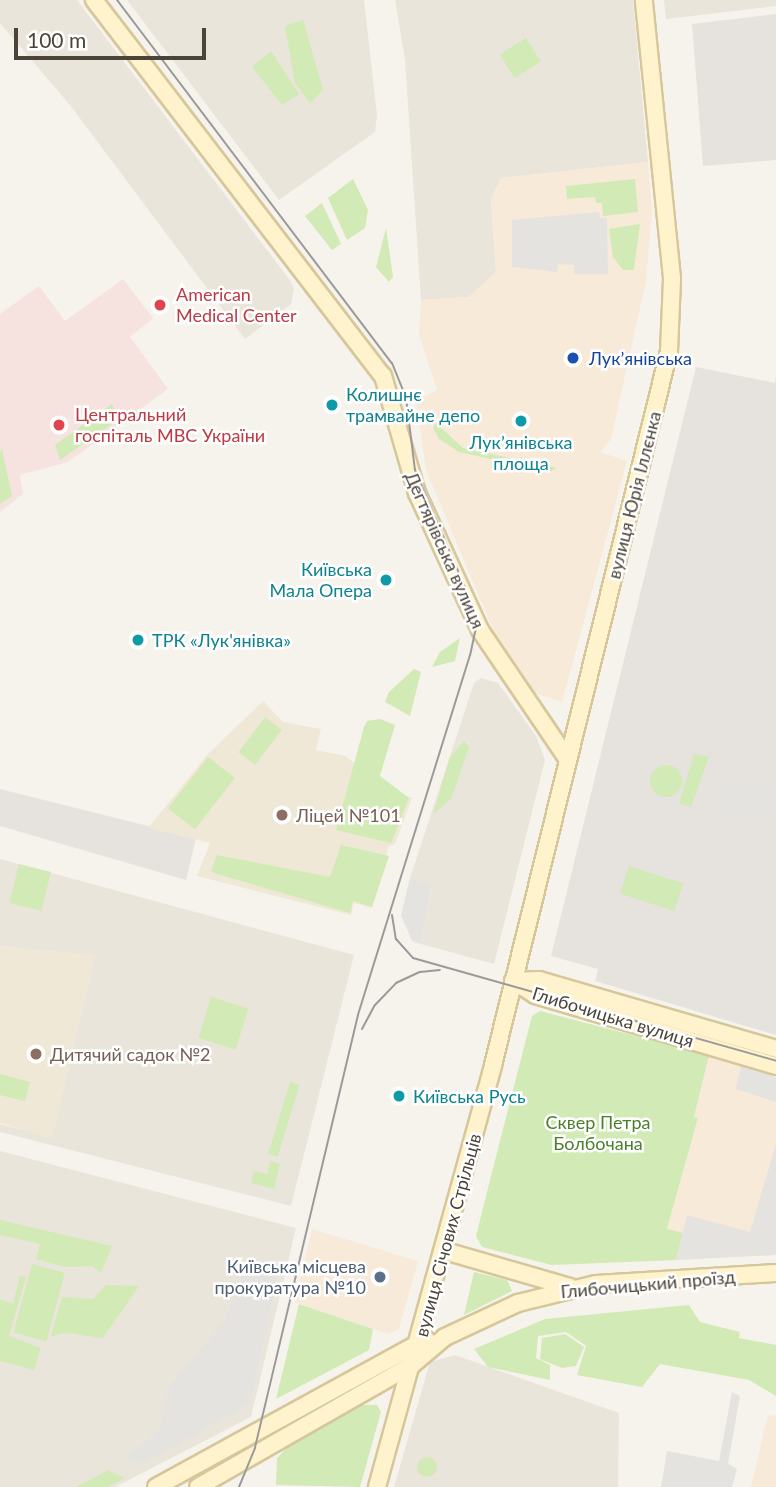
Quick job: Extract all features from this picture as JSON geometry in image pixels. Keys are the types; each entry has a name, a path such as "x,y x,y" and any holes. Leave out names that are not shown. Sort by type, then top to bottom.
{"main road":[{"name":"Дегтярівська вулиця","path":"94,0 383,376 417,493 480,630 566,757"},
{"name":"вулиця Юрія Іллєнка","path":"513,981 671,336 672,278 643,0"},
{"name":"Глибочицька вулиця","path":"513,981 539,980 776,1049"},
{"name":"Глибочицька вулиця","path":"513,981 535,995 776,1066"},
{"name":"вулиця Січових Стрільців","path":"377,1487 445,1251 513,981"},
{"path":"445,1251 571,1287"},
{"name":"Глибочицький проїзд","path":"445,1337 518,1303 571,1287 776,1273"},
{"path":"156,1487 421,1339 445,1337"},
{"path":"198,1487 412,1366 445,1337"}],"shaded area":[{"path":"0,0 77,0 289,279 294,288 291,304 245,339 70,105 0,23"},
{"path":"127,0 364,0 377,115 375,132 279,200"},
{"path":"395,0 633,0 648,162 501,178 491,200 496,272 469,297 421,300 405,60"},
{"path":"664,0 776,0 776,6 666,19"},
{"path":"776,14 776,160 703,166 692,24"},
{"path":"648,162 652,212 646,281 611,439 600,452 627,461 562,702 537,694 507,663 426,470 416,401 437,390 419,334 421,300 469,297 496,272 491,200 501,178"},
{"path":"599,212 600,218 607,218 608,274 574,274 574,265 558,264 557,272 512,267 512,220"},
{"name":"Центральний госпіталь МВС України","path":"123,279 153,318 130,337 168,389 68,462 20,475 23,494 0,512 0,314 39,286 65,321"},
{"path":"696,367 775,383 776,376 776,1035 595,981 598,969 551,956"},
{"path":"481,678 498,683 536,736 545,760 494,964 421,944 432,886 410,878 474,683"},
{"name":"Ліцей №101","path":"263,701 283,722 321,729 316,750 345,756 394,792 412,798 395,844 389,846 372,908 354,903 351,915 197,876 210,843 148,828 207,755"},
{"path":"727,774 776,785 776,808 714,823"},
{"path":"0,789 196,838 186,880 0,826"},
{"path":"0,859 354,955 291,1206 0,1132 0,1124 52,1137 95,956 0,946"},
{"path":"410,878 432,885 421,944 412,941 401,915"},
{"name":"Дитячий садок №2","path":"0,946 95,956 52,1138 0,1123"},
{"path":"709,1055 776,1077 776,1255 676,1260 683,1234 667,1230 698,1119 694,1117"},
{"path":"741,1065 776,1077 776,1102 736,1089"},
{"path":"776,1144 776,1255 676,1260 687,1215 750,1232"},
{"path":"0,1151 296,1228 251,1417 115,1487 0,1487"},
{"path":"312,1229 418,1261 399,1329 388,1334 295,1302"},
{"path":"247,1260 279,1269 250,1403 144,1464 126,1458 159,1430 169,1387 225,1320"},
{"path":"455,1355 619,1413 618,1487 394,1487 430,1362"},
{"path":"732,1392 740,1396 728,1464 737,1469 732,1487 661,1487 667,1451 719,1461"},
{"path":"768,1415 776,1416 776,1487 751,1487"}],"green space":[{"path":"303,20 323,90 310,103 295,83 285,26"},
{"path":"526,38 541,62 515,78 500,54"},
{"path":"271,51 299,94 282,105 252,67"},
{"path":"353,179 368,210 365,228 347,240 328,198"},
{"path":"635,179 638,212 603,216 602,203 596,203 595,197 567,199 566,186"},
{"path":"322,203 341,244 332,250 305,216"},
{"path":"640,224 634,270 623,270 613,257 609,229"},
{"path":"386,228 393,277 389,282 376,267"},
{"path":"112,404 119,419 60,460 55,445"},
{"path":"436,423 463,448 556,468 550,472 459,452 439,439 433,428"},
{"path":"2,449 12,496 0,504 0,452"},
{"path":"460,638 455,661 432,667 440,652"},
{"path":"414,669 421,672 410,716 385,702 389,692"},
{"path":"265,717 282,730 255,765 239,752"},
{"path":"380,719 395,725 380,776 409,798 391,843 336,830 364,727 367,721"},
{"path":"464,741 469,747 451,799 433,814 450,757"},
{"path":"694,754 709,757 691,807 679,804"},
{"path":"208,757 235,778 195,829 168,808"},
{"path":"666,765 677,770 682,781 677,792 666,797 655,792 650,781 655,770"},
{"path":"341,845 389,856 372,907 353,901 350,913 211,872 217,855 330,877"},
{"path":"19,864 51,872 41,911 9,903"},
{"path":"629,866 683,884 674,911 620,894"},
{"path":"211,997 248,1008 236,1050 198,1038"},
{"name":"Сквер Петра Болбочана","path":"540,1011 709,1055 694,1117 698,1118 667,1229 683,1233 676,1260 552,1265 482,1247 476,1236 532,1016"},
{"path":"0,1074 30,1082 25,1101 0,1095"},
{"path":"290,1082 300,1085 278,1157 268,1154"},
{"path":"270,1161 280,1164 274,1189 251,1183 254,1171 267,1174"},
{"path":"0,1220 112,1246 101,1273 92,1266 65,1267 36,1259 40,1244 0,1235"},
{"path":"32,1264 65,1273 46,1341 14,1333"},
{"path":"474,1272 507,1280 512,1291 464,1315"},
{"path":"20,1276 26,1277 9,1336 41,1348 34,1370 0,1361 0,1300 13,1303"},
{"path":"106,1285 139,1286 103,1338 65,1333 51,1337 62,1297 93,1299"},
{"path":"299,1304 373,1329 369,1350 276,1399"},
{"path":"689,1305 700,1322 740,1332 739,1338 776,1345 776,1396 749,1380 660,1364 642,1387 577,1375 586,1346 566,1332 538,1336 536,1358 550,1365 550,1380 488,1367 474,1349 545,1319"},
{"path":"565,1334 584,1347 576,1366 562,1368 540,1359 542,1338"},
{"path":"362,1405 377,1405 381,1412 360,1487 276,1485 277,1458 288,1447"},
{"path":"423,1457 431,1457 437,1467 431,1477 423,1477 417,1471 417,1463"},
{"path":"108,1470 125,1478 108,1487 76,1487"}],"tram line":[{"path":"117,0 392,363 406,398 415,470 478,618 470,655 358,1015 255,1448 239,1487"},
{"path":"392,915 396,939 413,958 776,1061"},
{"path":"362,1029 375,1005 396,983 420,972 440,970"}],"place":[{"name":"American Medical Center","path":"160,305"},
{"name":"Лукʼянівська","path":"573,358"},
{"name":"Колишнє трамвайне депо","path":"332,405"},
{"name":"Лукʼянівська площа","path":"521,421"},
{"name":"Центральний госпіталь МВС України","path":"59,425"},
{"name":"Київська Мала Опера","path":"386,580"},
{"name":"ТРК «Лук'янівка»","path":"138,640"},
{"name":"Ліцей №101","path":"282,815"},
{"name":"Дитячий садок №2","path":"36,1054"},
{"name":"Київська Русь","path":"399,1096"},
{"name":"Київська місцева прокуратура №10","path":"380,1277"}]}
